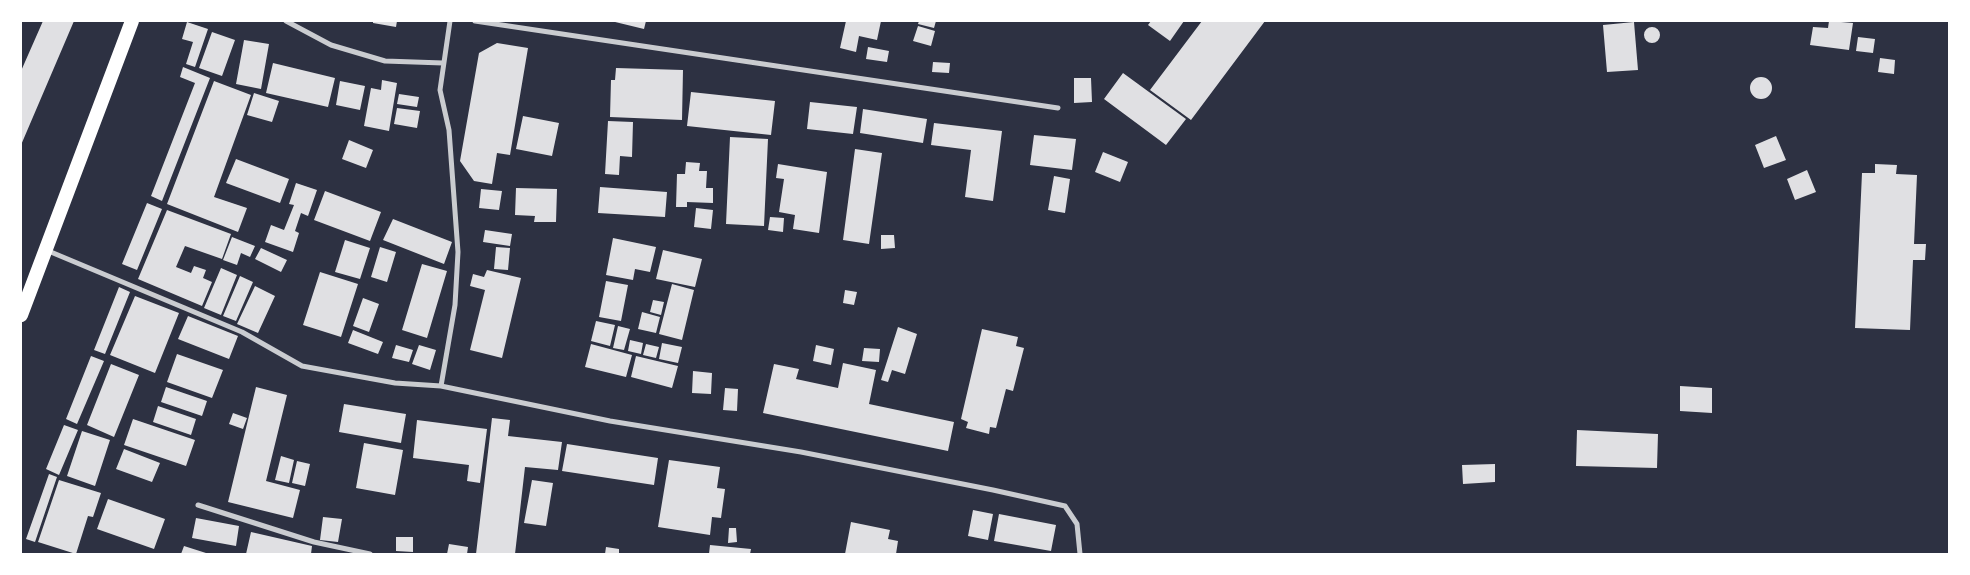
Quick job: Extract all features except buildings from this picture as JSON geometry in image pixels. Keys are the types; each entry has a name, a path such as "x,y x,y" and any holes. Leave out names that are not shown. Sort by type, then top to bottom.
{"highway":[{"path":"21,315 132,21"}],"street":[{"path":"286,21 331,45 385,61 444,63"},
{"path":"441,386 455,305 458,252 449,130 440,90 450,21"},
{"path":"475,21 1058,108"},
{"path":"46,250 242,332 302,366 394,384 441,386 610,421 811,454 1065,506 1077,524 1080,554"},
{"path":"198,505 314,542 370,554"}]}
